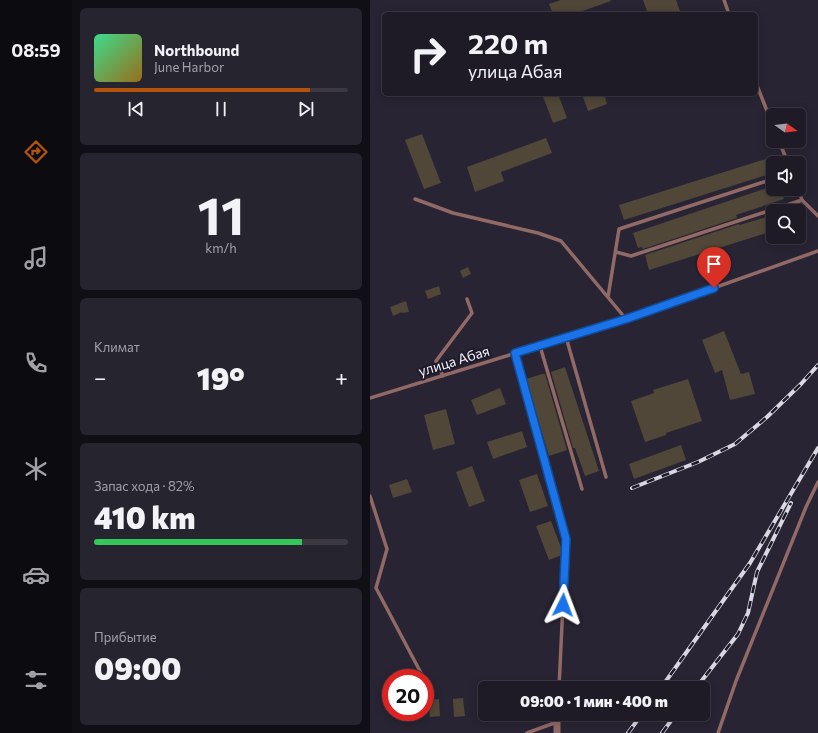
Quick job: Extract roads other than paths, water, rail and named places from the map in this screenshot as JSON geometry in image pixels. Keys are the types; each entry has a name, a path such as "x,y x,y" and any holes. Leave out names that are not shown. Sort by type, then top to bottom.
{"street":[{"path":"557,722 557,733"}],"lane":[{"path":"724,0 728,12"},
{"path":"758,88 766,108"},
{"path":"608,297 619,229 766,181"},
{"path":"801,196 802,200 818,216"},
{"path":"414,199 453,214 538,233 562,241 626,319"},
{"path":"616,252 631,256 802,200"},
{"name":"улица Абая","path":"370,398 626,319 818,251"},
{"path":"443,376 436,361 472,313 468,299"},
{"path":"566,337 606,477"},
{"path":"540,346 582,489"},
{"path":"515,353 566,539 558,681"},
{"path":"718,733 736,681 806,507 818,482"},
{"path":"370,496 387,549 376,588 419,669"},
{"path":"527,733 557,722"}],"railway":[{"path":"632,488 698,462 735,444 767,417 818,365"},
{"path":"666,681 750,563 818,448"},
{"path":"701,681 738,634 748,613 757,572 791,503"},
{"path":"628,733 637,721"},
{"path":"662,733 671,721"}]}
